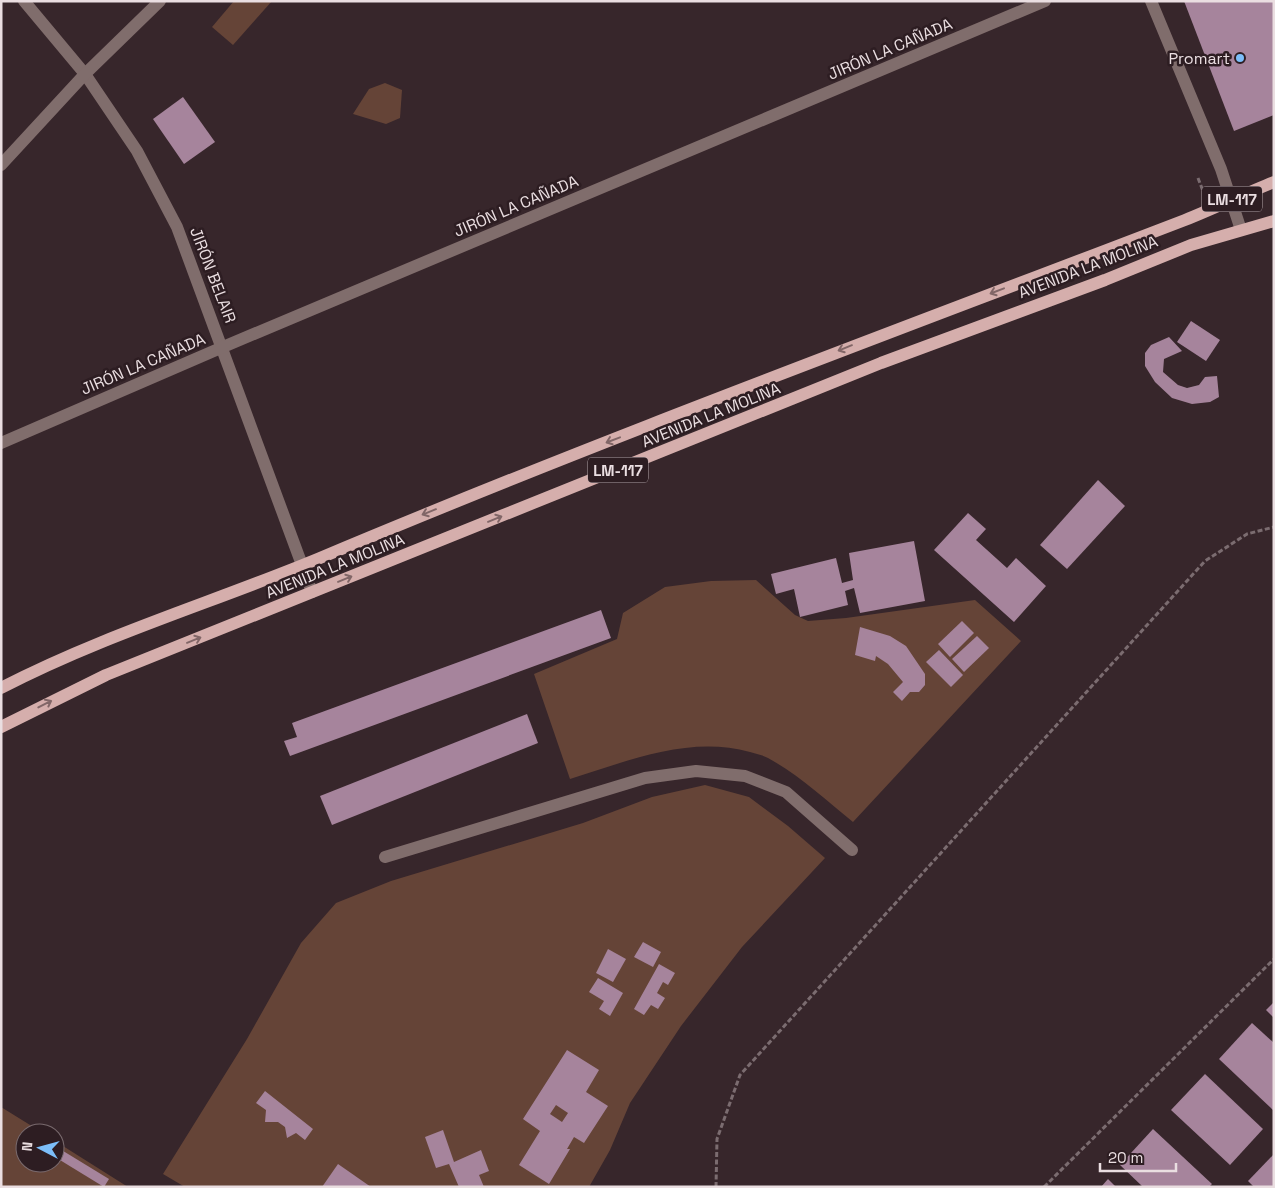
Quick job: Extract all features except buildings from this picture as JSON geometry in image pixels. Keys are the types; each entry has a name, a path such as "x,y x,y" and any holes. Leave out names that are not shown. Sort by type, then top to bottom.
{"main road":[{"name":"AVENIDA LA MOLINA","path":"1,688 32,672 129,631 302,565 428,512 858,343 1190,218 1274,182"},
{"name":"AVENIDA LA MOLINA","path":"1,726 106,675 881,363 1105,280 1190,245 1274,221"}],"street":[{"name":"JIRÓN BELAIR","path":"24,1 85,74 137,151 177,228 223,347 312,592"},
{"path":"1,165 85,74 160,1"},
{"name":"JIRÓN LA CAÑADA","path":"1,443 223,347 1045,1"},
{"path":"1151,1 1221,169 1241,230"},
{"path":"385,857 645,778 696,770 745,776 786,792 852,850"}],"path":[{"path":"716,1187 717,1139 740,1075 1205,561 1247,534 1274,527"},
{"path":"1044,1187 1274,959"}],"shaded area":[{"path":"234,1 272,1 233,45 212,27"},
{"path":"385,83 402,90 400,118 386,124 353,114 369,89"},
{"path":"756,580 795,615 808,621 846,618 975,600 1021,641 853,822 791,772 768,758 750,752 727,748 682,748 659,752 570,779 534,674 617,639 623,613 665,587 711,581"},
{"path":"705,785 749,797 788,826 825,858 742,947 681,1026 630,1103 610,1150 589,1187 185,1187 163,1174 247,1039 301,943 336,903 391,881 583,823 652,797"},
{"path":"1,1107 27,1123 15,1123 15,1173 65,1173 65,1147 128,1187 1,1187"}],"place":[{"name":"Promart","path":"1240,58"}]}
